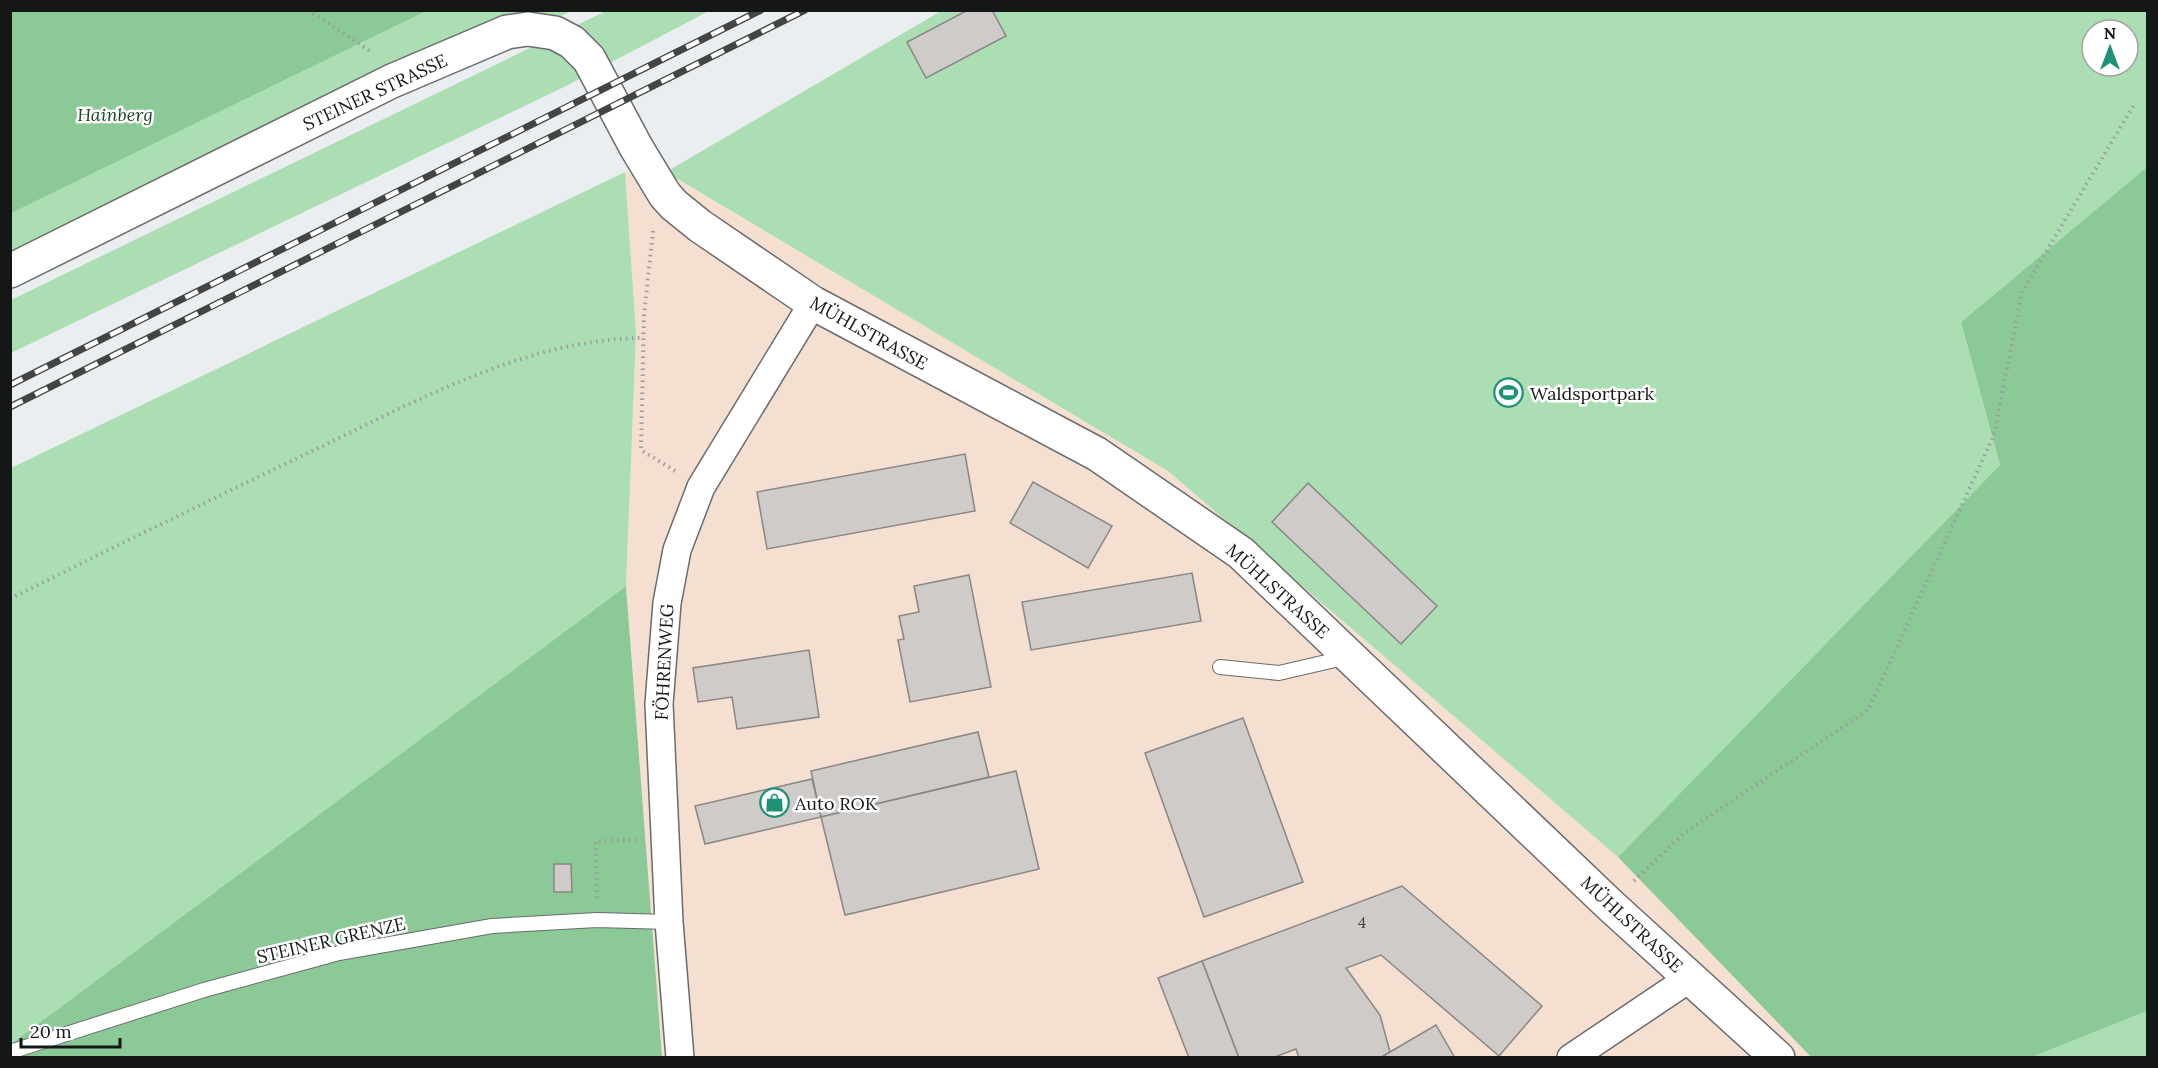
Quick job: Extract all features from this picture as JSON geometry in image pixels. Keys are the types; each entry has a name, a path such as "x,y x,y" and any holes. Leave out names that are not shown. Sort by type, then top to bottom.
{"street":[{"name":"STEINER STRASSE","path":"10,271 392,81 507,32 528,29 555,33 572,42 589,59 636,147 674,205"},
{"name":"MÜHLSTRASSE","path":"674,205 700,226 813,303 1097,454 1241,553 1610,905 1778,1058"},
{"name":"FÖHRENWEG","path":"680,1058 669,922 659,704 667,603 677,550 701,487 813,303"},
{"path":"1571,1058 1690,978"}],"lane":[{"path":"1220,667 1279,673 1350,657"},
{"name":"STEINER GRENZE","path":"10,1052 204,990 339,953 492,926 597,920 669,922"}],"path":[{"path":"308,10 374,54 392,81"},
{"path":"1610,905 1684,833 1868,710 1994,435 2022,292 2135,103"},
{"path":"674,205 653,232 644,338 641,450 701,487"},
{"path":"10,598 437,391 549,350 621,338 644,338"},
{"path":"597,920 596,841 665,839"}],"shaded area":[{"path":"625,172 666,172 1168,471 1618,857 1811,1057 662,1057 626,586 636,333"}],"green space":[{"path":"11,10 426,10 426,11 11,213"},
{"name":"Hainberg","path":"11,11 572,11 368,102 11,285"},
{"path":"606,11 709,11 566,86 11,353 11,300"},
{"name":"Waldsportpark","path":"941,11 2147,11 2147,167 1961,322 2000,465 1618,857 1168,471 666,172"},
{"path":"2147,167 2147,1011 2032,1057 1811,1057 1618,857 2000,465 1961,322"},
{"path":"625,172 636,333 626,586 11,1044 11,468"},
{"path":"626,586 662,1057 11,1058 11,1044"},
{"path":"2147,1011 2147,1057 2032,1057"}],"building":[{"path":"968,10 992,10 1006,36 926,78 907,42"},
{"path":"965,454 975,511 767,549 757,492"},
{"path":"1033,482 1112,526 1088,568 1010,523"},
{"path":"1308,483 1437,606 1401,644 1272,522"},
{"path":"1192,573 1201,621 1031,650 1022,602"},
{"path":"969,575 991,687 910,702 898,640 904,639 899,616 919,612 914,586"},
{"path":"809,650 819,717 737,729 732,697 698,702 693,668"},
{"path":"1243,718 1303,882 1204,917 1145,753"},
{"path":"978,732 989,777 821,817 811,771"},
{"path":"1016,771 1039,869 845,915 821,817"},
{"path":"812,779 821,817 705,844 695,806"},
{"path":"554,864 571,864 572,892 554,892"},
{"path":"1402,886 1542,1006 1499,1056 1381,955 1346,968 1380,1015 1390,1052 1380,1058 1299,1058 1296,1049 1272,1058 1239,1058 1202,961"},
{"path":"1202,961 1239,1058 1189,1058 1158,978"},
{"path":"1436,1025 1455,1058 1380,1058 1390,1052"}],"railway":[{"path":"10,385 761,10"},
{"path":"10,407 805,10"}],"place":[{"name":"Waldsportpark","path":"1509,393"},
{"name":"Auto ROK","path":"774,803"}]}
